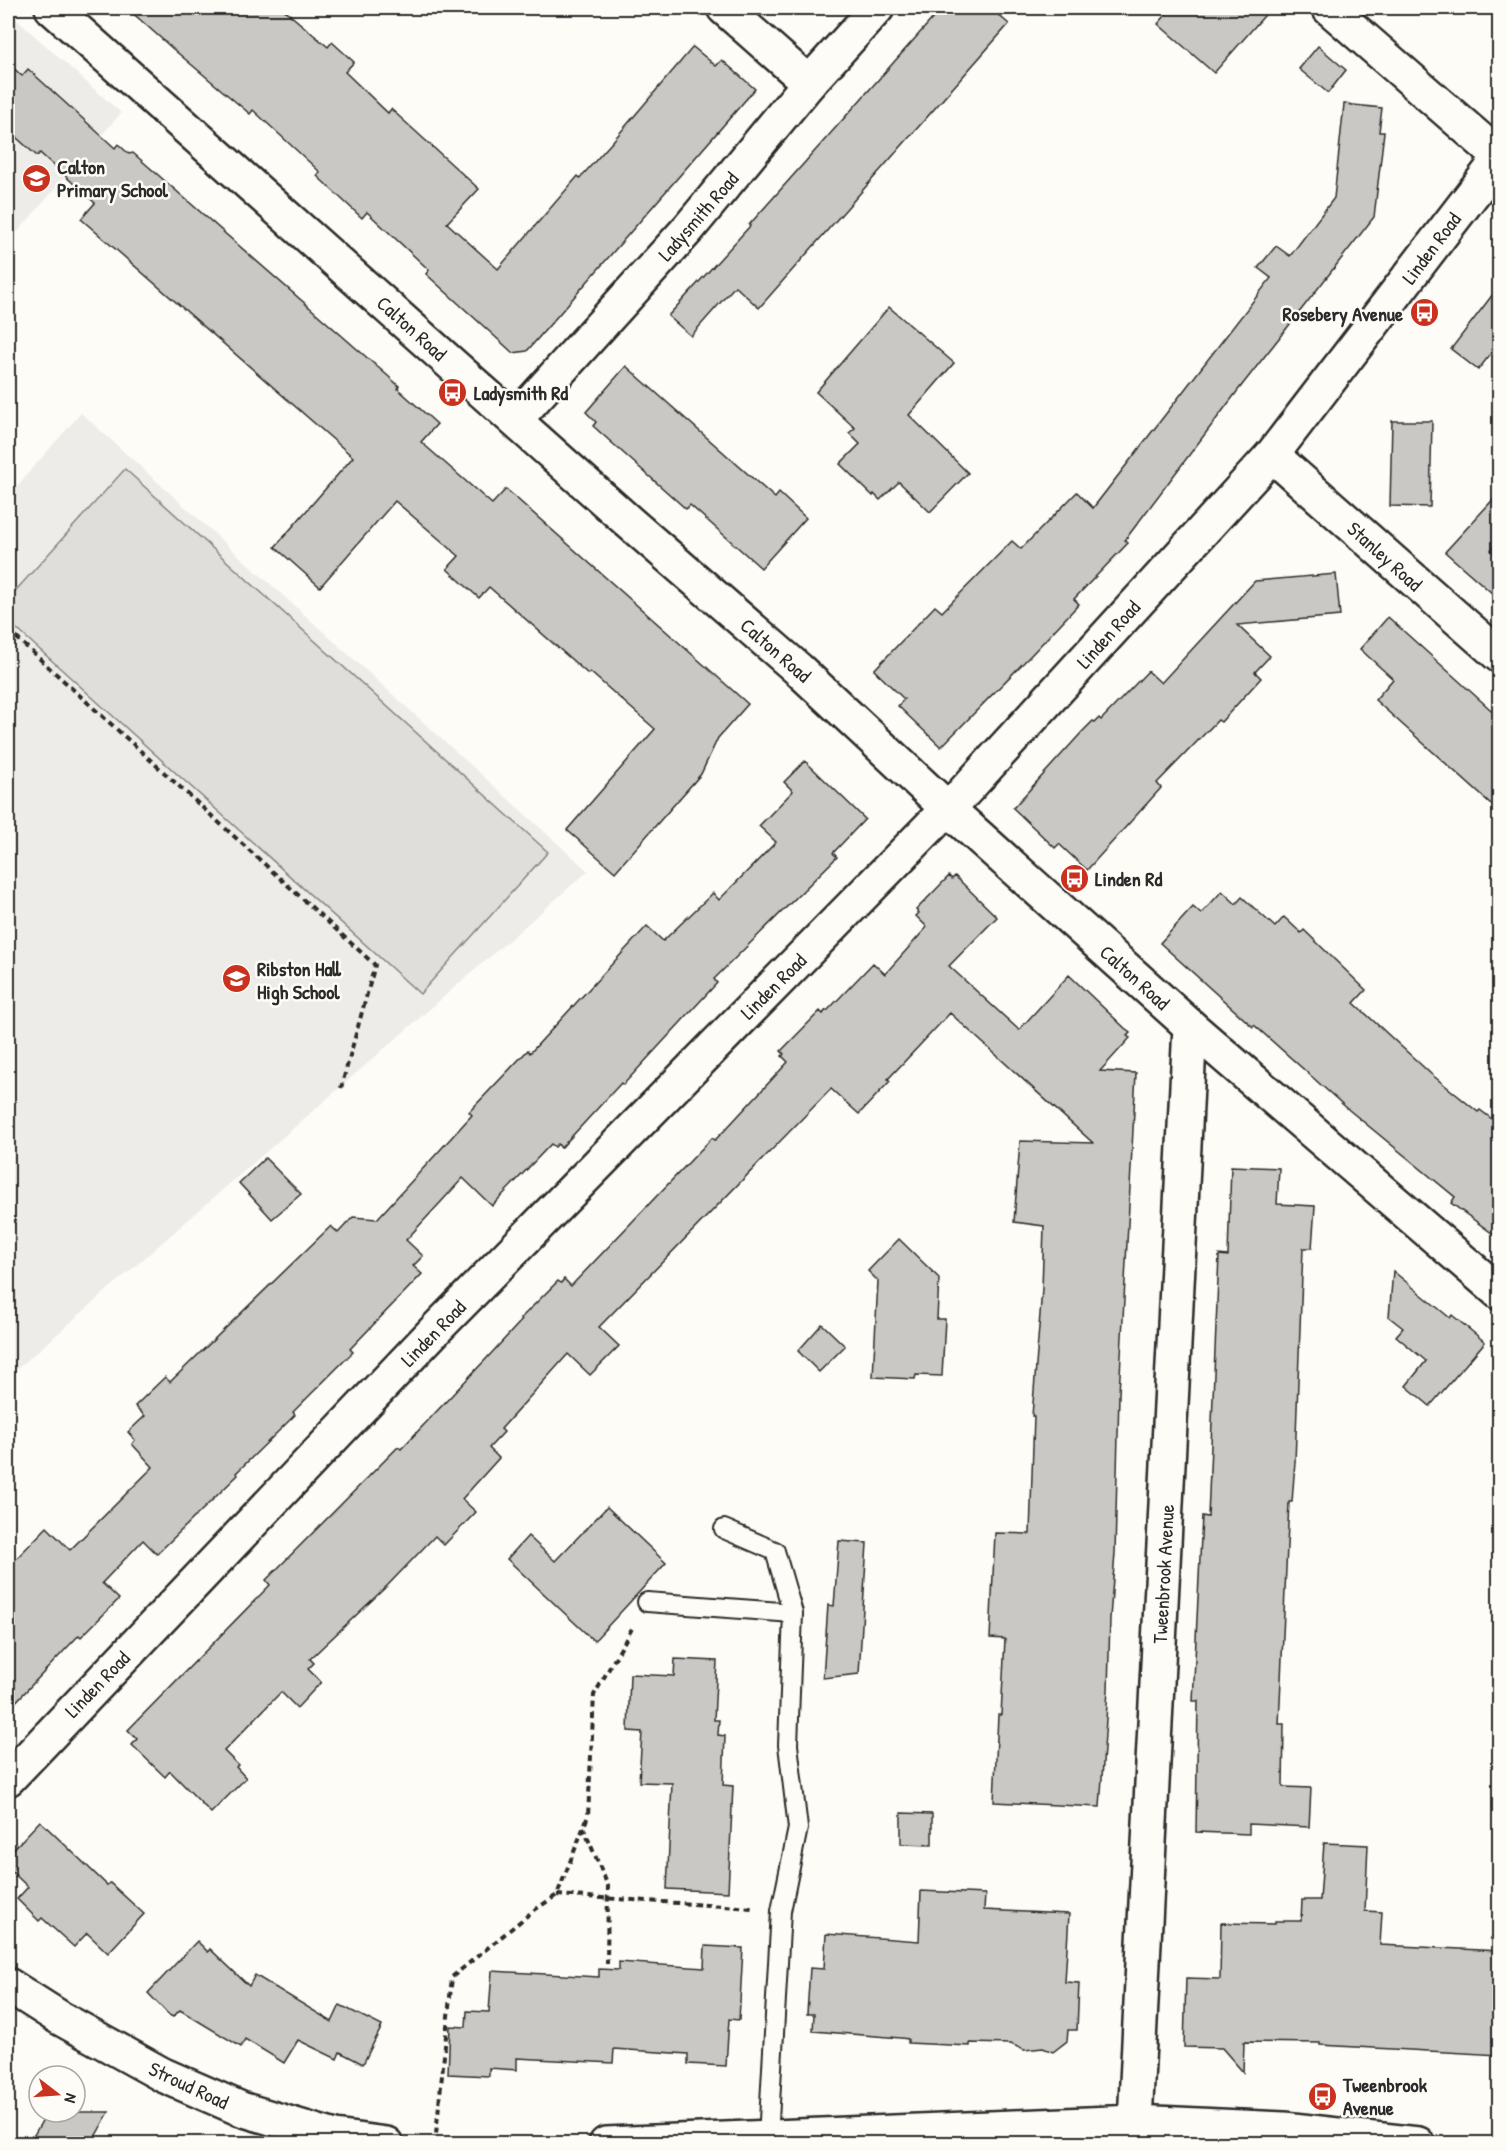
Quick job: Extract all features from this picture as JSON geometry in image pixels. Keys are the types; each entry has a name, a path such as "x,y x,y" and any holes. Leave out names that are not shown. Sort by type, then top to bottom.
{"street":[{"name":"Calton Road","path":"52,8 630,523 798,669 948,809 1190,1026 1500,1293"},
{"path":"724,8 809,83"},
{"name":"Ladysmith Road","path":"515,420 688,229 809,83 876,8"},
{"path":"1329,8 1500,158"},
{"name":"Linden Road","path":"8,1779 437,1328 948,809 1272,455 1500,158"},
{"name":"Stanley Road","path":"1272,455 1500,656"},
{"name":"Tweenbrook Avenue","path":"1136,2122 1190,1026"},
{"name":"Stroud Road","path":"8,1985 60,2018 162,2075 241,2109 335,2137 386,2144"},
{"path":"606,2144 1136,2122 1284,2128 1418,2144"}],"lane":[{"path":"724,1529 775,1551 794,1613 788,1745 798,1828 781,1911 768,2138"},
{"path":"647,1602 794,1613"}],"path":[{"path":"8,630 375,965 341,1088"},
{"path":"435,2144 452,1977 533,1911 557,1895 588,1816 594,1695 647,1602"},
{"path":"583,1827 608,1886 607,1964"},
{"path":"557,1895 781,1911"},
{"path":"1491,1940 1500,1931"}],"shaded area":[{"name":"Calton Primary School","path":"8,12 121,113 8,243"},
{"name":"Ribston Hall High School","path":"81,413 588,871 8,1377 8,496"},
{"path":"125,469 548,852 420,994 8,621 8,599"}],"building":[{"path":"127,8 282,8 328,47 332,42 354,62 345,72 388,113 391,109 479,189 447,223 498,269 578,176 580,178 613,141 693,47 716,66 722,60 755,89 527,351 513,353 426,274 429,270 367,212 362,218 317,176 320,172 253,110 250,114"},
{"path":"942,8 990,8 1009,24 759,308 735,286 691,336 668,316"},
{"path":"1172,8 1271,8 1214,73 1158,24"},
{"path":"1318,46 1346,70 1328,93 1299,69"},
{"path":"8,63 22,76 28,69 115,148 118,144 129,154 133,153 399,386 398,389 437,424 421,442 492,504 506,489 748,704 718,738 701,774 615,872 567,830 655,729 489,587 479,598 447,569 459,556 395,501 320,587 275,547 353,457 81,219 95,203 40,153 37,156 8,130"},
{"path":"1344,104 1382,108 1379,132 1384,132 1374,217 1239,389 1125,540 1128,543 1074,599 1079,604 941,747 898,706 904,699 874,670 935,606 942,612 1012,541 1021,549 1077,492 1093,508 1271,278 1258,268 1276,246 1290,256 1334,198"},
{"path":"1500,285 1500,342 1478,370 1451,349"},
{"path":"889,307 954,363 909,415 968,473 930,512 899,482 880,500 840,464 860,444 849,433 855,428 816,392"},
{"path":"626,366 775,498 779,493 806,518 761,568 690,505 686,509 593,426 596,422 586,412"},
{"path":"1392,421 1432,421 1430,507 1390,506"},
{"path":"1500,492 1500,540 1491,550 1500,558 1500,600 1445,552"},
{"path":"1336,574 1340,616 1237,625 1270,656 1255,672 1261,678 1221,722 1218,720 1157,783 1161,788 1087,870 1059,844 1055,848 1013,808 1082,732 1093,721 1099,718 1101,720 1148,671 1161,683 1255,581"},
{"path":"1388,617 1500,718 1500,812 1375,700 1393,679 1360,649"},
{"path":"805,761 865,819 833,853 837,857 714,979 717,983 561,1148 558,1144 555,1147 551,1144 492,1206 463,1178 406,1240 423,1256 413,1266 422,1274 350,1349 353,1352 293,1412 295,1415 236,1473 238,1475 157,1554 143,1540 102,1583 119,1599 81,1637 79,1635 8,1710 8,1567 47,1527 70,1550 153,1467 132,1444 135,1440 128,1432 145,1416 135,1406 165,1377 170,1382 331,1226 338,1233 353,1217 377,1219 472,1115 469,1112 528,1050 530,1053 647,926 663,941 713,893 719,900 776,842 759,826 793,791 784,782"},
{"path":"949,876 952,879 955,876 997,917 949,966 1019,1030 1069,975 1130,1033 1127,1036 1130,1038 1100,1071 1136,1073 1119,1394 1115,1553 1100,1807 994,1802 998,1715 1001,1715 1005,1639 990,1638 995,1533 1030,1534 1034,1416 1032,1416 1042,1289 1044,1226 1014,1222 1020,1141 1093,1143 950,1013 888,1079 890,1081 859,1114 831,1089 599,1327 619,1346 590,1375 568,1354 501,1429 504,1432 489,1448 499,1458 462,1499 476,1512 444,1545 435,1536 388,1585 310,1659 314,1663 308,1669 321,1682 297,1708 281,1692 224,1751 238,1765 236,1767 246,1778 211,1813 170,1771 165,1777 132,1745 137,1739 128,1730 270,1585 266,1580 398,1447 401,1449 522,1320 520,1319 558,1281 561,1283 564,1279 571,1286 712,1138 715,1140 725,1130 788,1062 782,1056 784,1054 781,1051 820,1011 823,1014 827,1011 873,963 885,974 927,927 916,916 919,913 916,910"},
{"path":"1222,891 1236,904 1242,897 1275,927 1284,917 1301,933 1304,930 1366,990 1354,1003 1431,1074 1478,1112 1480,1110 1500,1125 1500,1239 1451,1203 1455,1197 1349,1110 1160,943 1193,907 1201,914"},
{"path":"265,1158 301,1194 272,1219 239,1183"},
{"path":"1231,1166 1279,1168 1277,1204 1315,1206 1312,1248 1303,1248 1295,1462 1292,1502 1289,1502 1279,1724 1284,1724 1283,1787 1311,1788 1309,1827 1249,1824 1249,1834 1196,1832 1198,1701 1193,1701 1202,1516 1208,1517 1219,1255 1228,1256"},
{"path":"899,1239 939,1278 937,1319 945,1319 942,1376 916,1375 915,1379 873,1377 878,1281 868,1271"},
{"path":"1393,1271 1450,1318 1452,1315 1485,1342 1430,1406 1406,1386 1426,1361 1396,1336 1403,1328 1389,1317"},
{"path":"822,1324 845,1346 819,1372 798,1351"},
{"path":"607,1507 666,1563 594,1641 507,1559 528,1536 555,1561"},
{"path":"839,1541 867,1543 859,1674 823,1678 828,1605 834,1606"},
{"path":"675,1659 717,1661 714,1720 719,1720 718,1735 725,1736 723,1785 733,1786 728,1892 667,1889 672,1783 639,1782 642,1732 628,1731 630,1674 674,1676"},
{"path":"901,1813 932,1814 932,1845 901,1844"},
{"path":"40,1821 107,1885 110,1883 144,1914 108,1953 87,1933 74,1947 42,1918 39,1921 17,1899 28,1887 8,1868 8,1855"},
{"path":"1324,1843 1368,1845 1365,1911 1382,1912 1380,1945 1500,1951 1500,2055 1320,2045 1320,2043 1244,2042 1243,2072 1222,2048 1184,2047 1186,1978 1220,1979 1221,1923 1275,1924 1275,1921 1301,1921 1302,1900 1320,1900"},
{"path":"921,1891 985,1894 984,1910 1069,1914 1065,1982 1079,1983 1077,2030 1068,2030 1067,2041 1053,2052 1043,2048 1024,2050 1011,2044 970,2043 970,2046 908,2043 908,2039 901,2038 813,2031 814,2014 807,2014 810,1968 824,1969 826,1934 919,1941"},
{"path":"197,1941 208,1952 210,1949 249,1986 255,1975 332,2022 340,2005 382,2026 363,2064 340,2052 337,2059 298,2040 284,2063 245,2039 241,2047 180,2010 173,2017 169,2015 148,1993"},
{"path":"705,1946 743,1948 739,2020 729,2019 726,2066 688,2064 688,2054 614,2049 613,2063 517,2058 517,2070 489,2068 489,2076 448,2074 450,2026 466,2027 467,2011 489,2012 492,1971 599,1977 599,1969 619,1970 619,1962 704,1968"},
{"path":"87,2112 109,2112 91,2144 29,2144 40,2124 87,2124"}],"place":[{"name":"Calton Primary School","path":"36,178"},
{"name":"Rosebery Avenue","path":"1424,313"},
{"name":"Ladysmith Rd","path":"453,392"},
{"name":"Linden Rd","path":"1074,878"},
{"name":"Ribston Hall High School","path":"236,979"},
{"name":"Tweenbrook Avenue","path":"1322,2096"}]}
